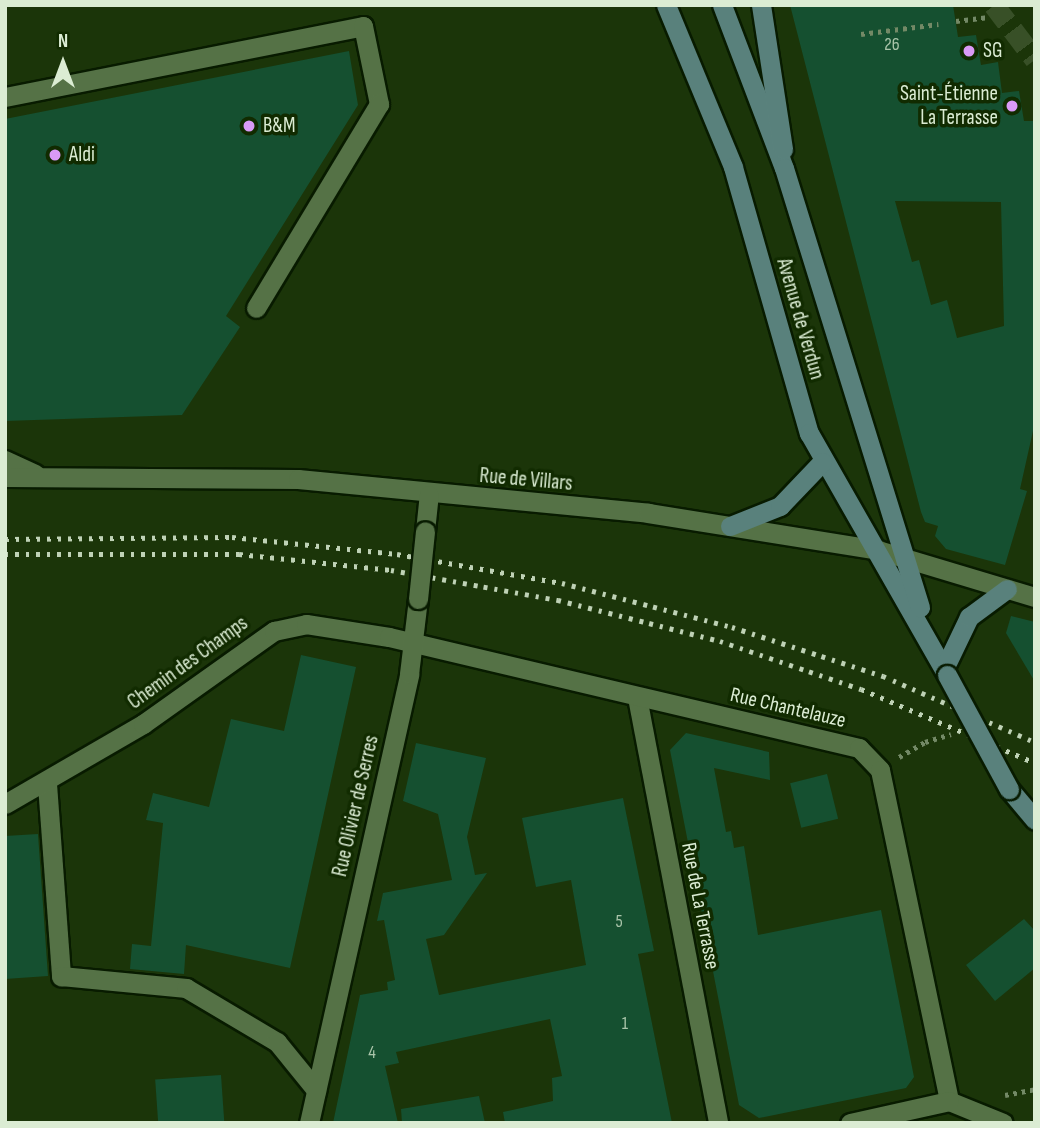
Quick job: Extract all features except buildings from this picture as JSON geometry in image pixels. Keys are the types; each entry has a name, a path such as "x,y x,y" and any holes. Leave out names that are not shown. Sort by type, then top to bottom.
{"main road":[{"name":"Avenue de Verdun","path":"666,5 733,167 822,462 925,628 1009,789 1035,820"},
{"name":"Avenue de Verdun","path":"722,5 783,168 867,451 906,554 925,628"},
{"path":"761,5 780,103 783,168"},
{"path":"730,526 780,506 822,462"},
{"path":"946,672 969,617 1007,589"}],"street":[{"path":"5,97 363,26 379,104 256,308"},
{"path":"5,460 36,474"},
{"name":"Rue de Villars","path":"5,477 36,474 298,478 429,495 730,526 906,554 1035,597"},
{"name":"Rue Olivier de Serres","path":"309,1123 413,643 429,495"},
{"name":"Chemin des Champs","path":"5,804 47,783 274,631 338,626 413,643"},
{"name":"Rue Chantelauze","path":"413,643 859,748 880,770 949,1101"},
{"name":"Rue de La Terrasse","path":"637,697 718,1123"},
{"path":"47,783 61,976 186,988 277,1042 316,1090"},
{"path":"849,1123 949,1101 1003,1123"}],"path":[{"path":"956,22 987,17"},
{"path":"861,34 938,23"},
{"path":"902,754 925,742"},
{"path":"1003,1096 1035,1090"}],"tunnel":[{"path":"994,5 1035,59"}],"railway":[{"path":"5,539 232,537 397,554 562,583 732,627 883,676 1035,742"},
{"path":"5,554 239,554 391,570 558,600 720,641 861,689 1035,763"}],"place":[{"name":"SG","path":"969,51"},
{"name":"Saint-Étienne La Terrasse","path":"1012,106"},
{"name":"B&M","path":"249,126"},
{"name":"Aldi","path":"55,155"}]}
